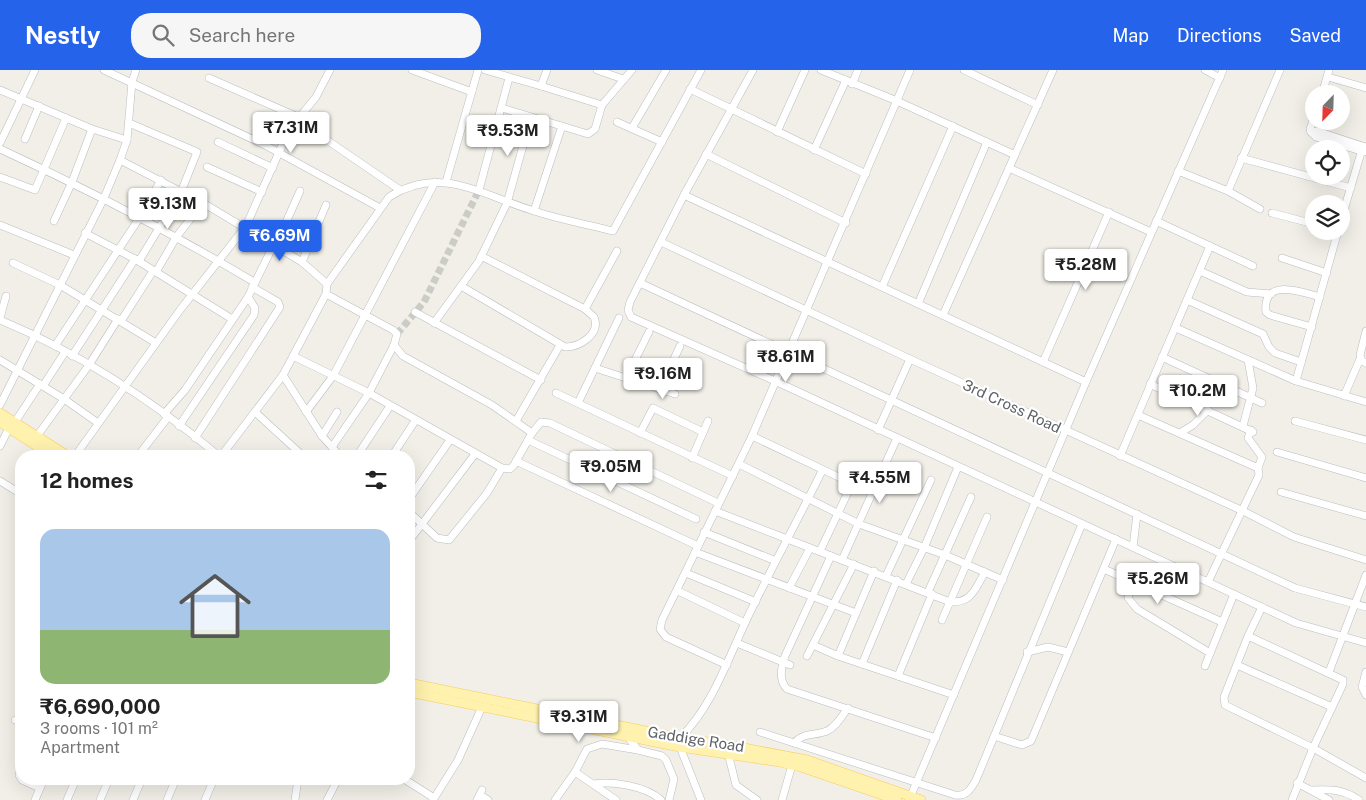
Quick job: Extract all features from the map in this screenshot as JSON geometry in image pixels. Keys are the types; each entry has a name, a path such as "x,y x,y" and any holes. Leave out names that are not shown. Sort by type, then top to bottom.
{"main road":[{"path":"0,413 45,450"},
{"path":"0,422 12,423 59,450"},
{"name":"Gaddige Road","path":"415,684 680,743 792,765 897,800"},
{"name":"Gaddige Road","path":"415,693 627,736 756,750 806,760 910,798 921,800"}],"street":[{"path":"0,143 35,70"},
{"path":"104,70 279,153 380,208"},
{"path":"0,405 104,198 120,160 127,140 132,82 136,70"},
{"path":"412,70 433,74 472,92"},
{"path":"446,182 478,70"},
{"path":"486,70 602,105"},
{"path":"541,86 547,70"},
{"path":"597,70 623,79"},
{"path":"502,108 591,133 595,129 602,105 632,70"},
{"path":"632,128 666,70"},
{"path":"223,450 283,375 326,294 327,284 368,230 380,208 389,197 400,190 424,182 446,182 479,190 507,203 534,211 612,231 701,70"},
{"path":"753,70 684,195 628,306 631,317 775,381 1296,623 1366,643"},
{"path":"777,132 805,70"},
{"path":"823,70 897,101 1015,155"},
{"path":"814,150 849,82 858,70"},
{"path":"727,665 662,633 662,620 752,436 787,352 846,223 910,70"},
{"path":"943,315 1054,70"},
{"path":"1205,70 1220,78"},
{"path":"910,798 1086,382 1223,70"},
{"path":"1228,191 1280,70"},
{"path":"78,450 218,260 249,223 289,130 316,97 328,71"},
{"path":"969,71 1038,105"},
{"path":"1328,73 1366,88"},
{"path":"209,78 298,117"},
{"path":"479,190 509,78"},
{"path":"690,89 866,174"},
{"path":"0,90 92,129 127,140"},
{"path":"25,139 39,106"},
{"path":"434,323 480,256 507,203 531,117"},
{"path":"0,177 35,190 66,118"},
{"path":"617,122 662,142"},
{"path":"0,446 12,423 41,385 69,354 160,227 181,192 197,152 129,123"},
{"path":"534,211 562,126"},
{"path":"882,287 953,126"},
{"path":"54,222 72,182 92,129"},
{"path":"1311,130 1311,132 1317,131 1364,150 1349,195"},
{"path":"321,136 400,190"},
{"path":"218,142 272,168"},
{"path":"918,304 987,142"},
{"path":"0,149 72,182 177,236 218,260 278,302 280,307 195,438"},
{"path":"706,154 846,223"},
{"path":"1241,158 1351,188"},
{"path":"120,160 161,180 244,227 302,262 327,284"},
{"path":"207,167 262,192"},
{"path":"1010,168 1151,232"},
{"path":"1178,170 1228,191 1260,209"},
{"path":"55,346 119,250 161,180"},
{"path":"306,412 333,376 435,182"},
{"path":"142,450 248,297 300,191"},
{"path":"684,195 1086,382"},
{"path":"37,436 89,365 177,236 203,203"},
{"path":"302,262 326,205"},
{"path":"1043,362 1109,212"},
{"path":"1272,213 1305,222"},
{"path":"1156,221 1253,266"},
{"path":"0,235 2,226 74,255"},
{"path":"85,233 137,260 232,320"},
{"path":"1296,381 1336,240"},
{"name":"3rd Cross Road","path":"661,242 1294,536 1366,560"},
{"path":"1120,456 1210,246"},
{"path":"585,309 617,251"},
{"path":"461,286 560,345 578,346 594,330 596,321 585,309 480,256"},
{"path":"1282,258 1327,273"},
{"path":"13,263 60,285 156,343"},
{"path":"1200,271 1247,292 1271,294 1286,288 1320,297"},
{"path":"640,283 1295,588 1366,607"},
{"path":"326,294 397,334 394,345 369,394 332,447"},
{"path":"1271,294 1265,309 1268,314 1312,327"},
{"path":"6,296 0,319 35,335 89,365 166,416 210,450"},
{"path":"180,426 254,315 255,308 248,297"},
{"path":"1188,300 1263,334 1269,347 1275,354 1301,362"},
{"path":"415,312 542,380"},
{"path":"578,403 619,318"},
{"path":"1176,328 1296,381 1366,402"},
{"path":"1344,396 1363,361 1366,331"},
{"path":"626,378 649,332"},
{"path":"394,345 403,356 492,405 516,421 530,437 696,519"},
{"path":"516,421 542,380 560,345"},
{"path":"660,389 680,346"},
{"path":"293,356 369,394 502,468 510,469 540,422 550,423 718,503"},
{"path":"1162,357 1262,402"},
{"path":"878,430 910,359"},
{"path":"0,360 64,398 98,423"},
{"path":"1243,426 1253,388 1248,360"},
{"path":"595,368 675,394"},
{"path":"283,375 322,436 335,450"},
{"path":"1150,384 1252,431 1248,438 1262,457 1258,468 1259,475 1208,582"},
{"path":"556,393 733,476"},
{"path":"361,450 390,406"},
{"path":"640,433 653,408 704,432"},
{"path":"1180,433 1194,425 1208,410"},
{"path":"255,412 296,450"},
{"path":"322,436 337,412"},
{"path":"1138,415 1258,468"},
{"path":"396,450 415,421"},
{"path":"692,458 708,421"},
{"path":"1295,421 1366,440"},
{"path":"752,436 822,471 846,480 850,484 820,551"},
{"path":"842,560 897,438"},
{"path":"415,490 450,440"},
{"path":"1277,452 1366,478"},
{"path":"415,534 475,454"},
{"path":"516,461 766,581 856,613"},
{"path":"739,464 859,524 945,555 1002,580"},
{"path":"906,584 924,548 958,467"},
{"path":"415,518 437,538 449,540 486,493 502,468"},
{"path":"701,800 680,743 727,665 745,623 822,471"},
{"path":"886,576 931,480"},
{"path":"0,481 15,490"},
{"path":"1281,492 1366,516"},
{"path":"898,676 945,555 970,497"},
{"path":"715,511 950,602 968,600 985,572"},
{"path":"1132,547 1137,514"},
{"path":"942,620 987,517"},
{"path":"760,732 958,796 965,794 976,780 1027,652 1082,524"},
{"path":"704,532 776,561"},
{"path":"994,736 1022,745 1030,741 1116,540"},
{"path":"789,588 810,548"},
{"path":"831,556 812,597 781,680 787,689 936,738"},
{"path":"807,656 854,564"},
{"path":"1104,568 1222,622"},
{"path":"838,656 874,571"},
{"path":"686,573 756,602"},
{"path":"1329,672 1344,637 1366,575"},
{"path":"862,664 897,580"},
{"path":"1131,581 1128,592 1130,602 1210,652"},
{"path":"678,590 745,623"},
{"path":"1205,666 1234,594"},
{"path":"1262,607 1237,664 1224,700 1225,705 1313,748 1366,778"},
{"path":"1248,636 1329,672 1341,678 1344,682 1297,783 1292,800"},
{"path":"737,642 787,664"},
{"path":"813,646 954,695"},
{"path":"1027,652 1048,647 1068,652"},
{"path":"1237,664 1332,707"},
{"path":"1366,672 1362,687 1366,696"},
{"path":"413,785 434,799 458,760 482,707"},
{"path":"794,743 801,736 828,731 834,727 848,708"},
{"path":"627,736 638,750"},
{"path":"554,800 575,772 582,755 594,746 602,744 662,756 666,760 674,779 669,800"},
{"path":"728,753 733,781 753,799"},
{"path":"782,800 792,765"},
{"path":"575,772 616,800"},
{"path":"1297,783 1329,800"},
{"path":"594,784 631,787 649,792 661,800"},
{"path":"33,785 40,788"},
{"path":"35,800 41,785"},
{"path":"67,800 73,785"},
{"path":"100,800 106,785"},
{"path":"133,800 139,785"},
{"path":"167,800 173,785"},
{"path":"205,800 211,785"},
{"path":"295,800 297,785"},
{"path":"327,800 335,785"},
{"path":"1311,790 1337,790 1349,793 1359,800"},
{"path":"480,795 488,800"}],"tunnel":[{"path":"397,334 424,302 479,190"}]}
